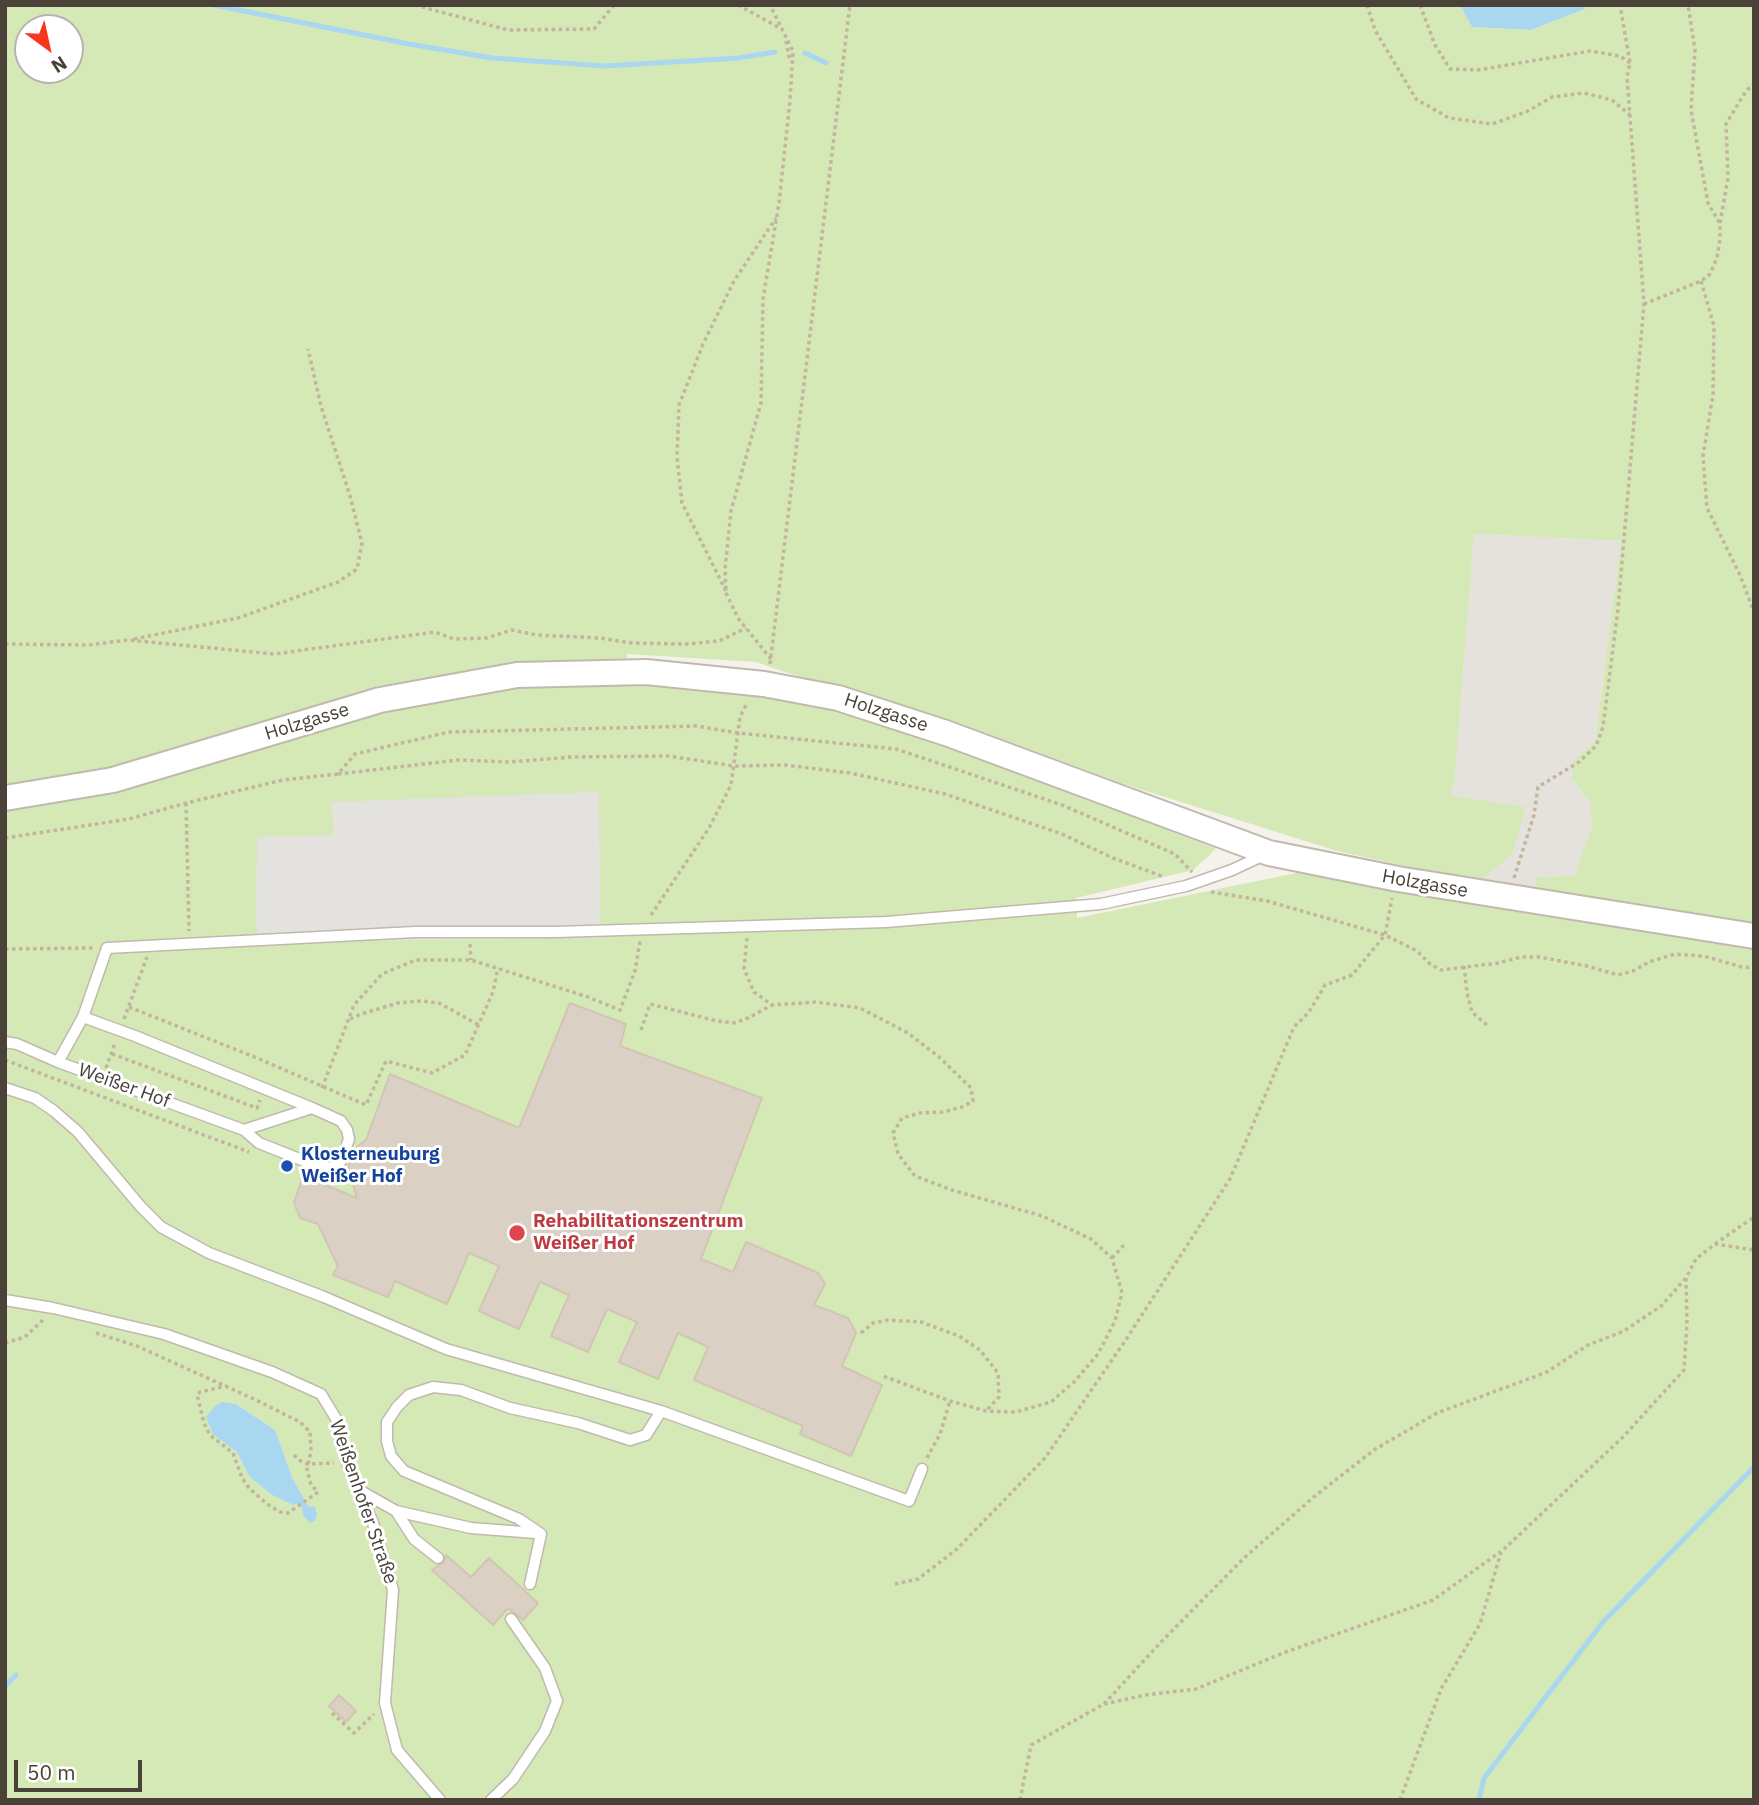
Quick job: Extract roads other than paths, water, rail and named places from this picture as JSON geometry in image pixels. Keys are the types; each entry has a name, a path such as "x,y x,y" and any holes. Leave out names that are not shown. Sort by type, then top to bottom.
{"street":[{"name":"Holzgasse","path":"5,798 113,780 380,700 517,676 646,672 764,684 838,698 946,733 1269,853 1398,880 1754,936"}],"lane":[{"path":"58,1062 83,1017 107,948 415,932 556,932 886,922 1101,904 1186,886 1232,870 1269,853"},
{"path":"83,1017 312,1108"},
{"name":"Weißer Hof","path":"5,1042 17,1044 58,1062 244,1130 259,1143 317,1166 331,1168 341,1161 349,1139 347,1129 341,1121 312,1108"},
{"path":"5,1088 35,1098 54,1111 78,1132 161,1227 209,1253 324,1297 446,1349 661,1411 909,1501 922,1469"},
{"path":"244,1130 312,1108"},
{"name":"Weißenhofer Straße","path":"5,1300 53,1308 164,1334 272,1372 321,1394 338,1422 347,1462 373,1523 393,1590 385,1703 397,1750 440,1800"},
{"path":"541,1534 519,1519 404,1471 391,1456 387,1441 387,1422 397,1407 409,1395 433,1387 461,1390 510,1408 578,1423 630,1440 646,1435 661,1411"},
{"path":"359,1490 396,1511 471,1528 541,1534"},
{"path":"396,1511 414,1539 439,1558"},
{"path":"530,1584 541,1534"},
{"path":"491,1800 513,1779 545,1731 557,1701 545,1668 511,1619"}],"water":[{"path":"1460,5 1586,5 1585,9 1531,30 1472,27"},
{"path":"222,1402 236,1404 275,1430 292,1477 308,1506 315,1507 315,1521 310,1523 297,1504 293,1505 272,1495 250,1477 236,1451 213,1434 206,1417"}],"waterway":[{"path":"214,5 492,58 605,66 738,58 775,52"},
{"path":"805,53 826,63"},
{"path":"1479,1800 1484,1778 1603,1622 1754,1467"},
{"path":"5,1686 16,1675"}],"place":[{"name":"Klosterneuburg Weißer Hof","path":"287,1166"},
{"name":"Rehabilitationszentrum Weißer Hof","path":"517,1233"}]}
